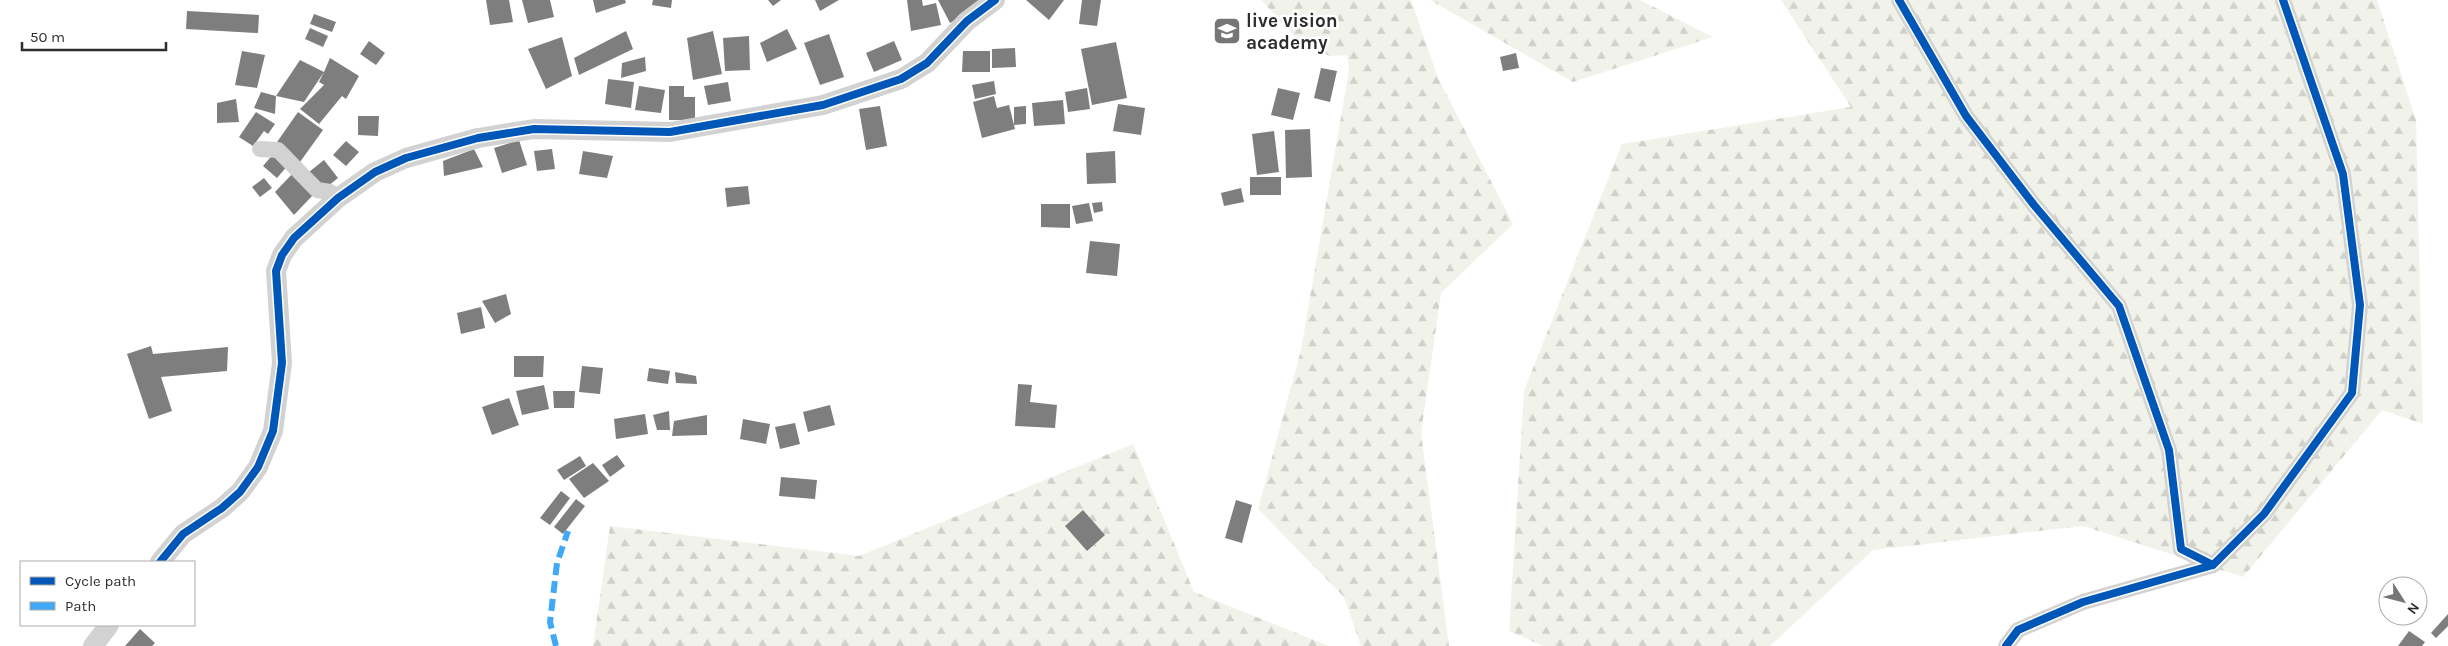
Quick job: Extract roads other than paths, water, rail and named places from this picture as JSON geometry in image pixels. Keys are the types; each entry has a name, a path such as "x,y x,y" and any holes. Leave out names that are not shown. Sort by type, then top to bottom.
{"street":[{"path":"161,561 183,534 222,508 240,492 258,467 273,430 282,363 276,271 282,255 294,238 338,198 375,172 406,158 478,138 534,129 670,132 822,105 908,75 927,63 967,21 995,0"},
{"path":"1899,0 1966,116 2034,205 2119,306 2169,450 2181,549 2213,565"},
{"path":"2006,646 2018,630 2083,602 2213,565 2264,514 2352,393 2360,305 2342,174 2283,0"},
{"path":"260,149 278,150 317,190 330,192 338,198"},
{"path":"93,646 108,626"}],"place":[{"name":"live vision academy","path":"1227,31"}]}
